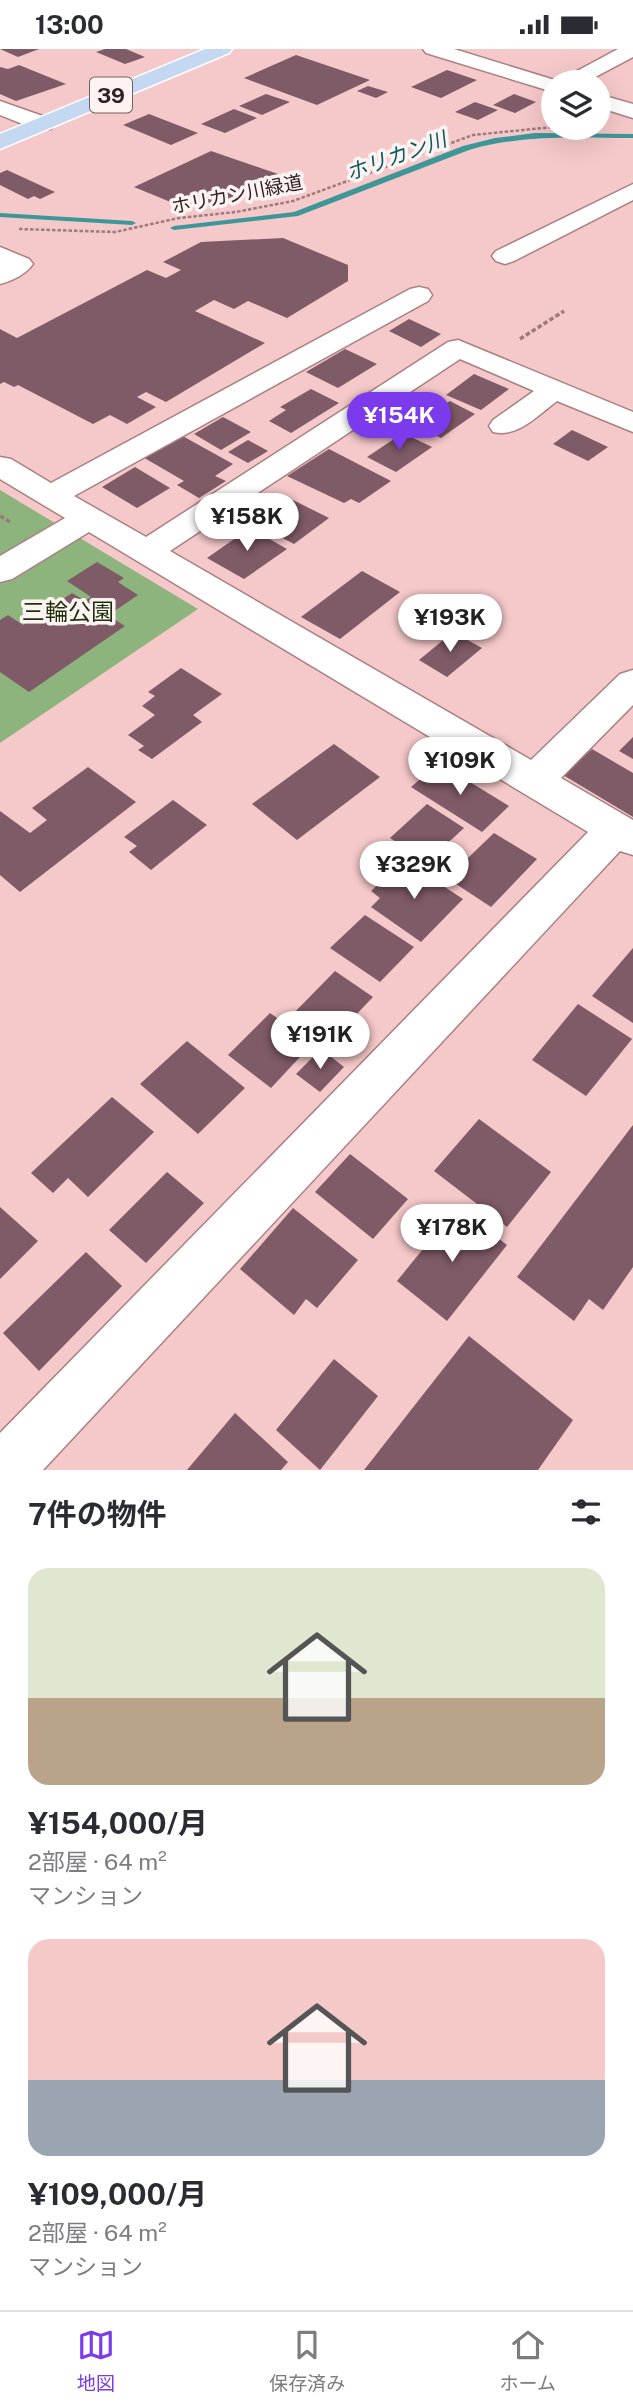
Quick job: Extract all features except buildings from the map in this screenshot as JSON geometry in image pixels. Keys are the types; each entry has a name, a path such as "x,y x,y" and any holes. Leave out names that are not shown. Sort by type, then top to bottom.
{"highway":[{"name":"39","path":"0,142 222,49"}],"street":[{"path":"433,49 541,82"},
{"path":"593,70 632,49"},
{"path":"611,104 633,111"},
{"path":"0,107 43,124"},
{"path":"505,256 633,191"},
{"path":"0,255 20,264 0,276"},
{"path":"51,496 419,295"},
{"path":"146,552 458,348 633,423"},
{"path":"504,426 555,389"},
{"path":"0,466 625,834 4,1470"},
{"path":"0,571 89,518"},
{"path":"534,781 633,683"}],"path":[{"name":"ホリカン川緑道","path":"13,229 115,232 179,218 248,210 293,201 473,135 541,127"},
{"path":"520,339 564,311"}],"green space":[{"name":"三輪公園","path":"0,490 198,609 0,743"}],"waterway":[{"name":"ホリカン川","path":"174,228 295,214 466,148 495,140 535,135 633,136"},
{"name":"ホリカン川","path":"0,215 132,223"}]}
